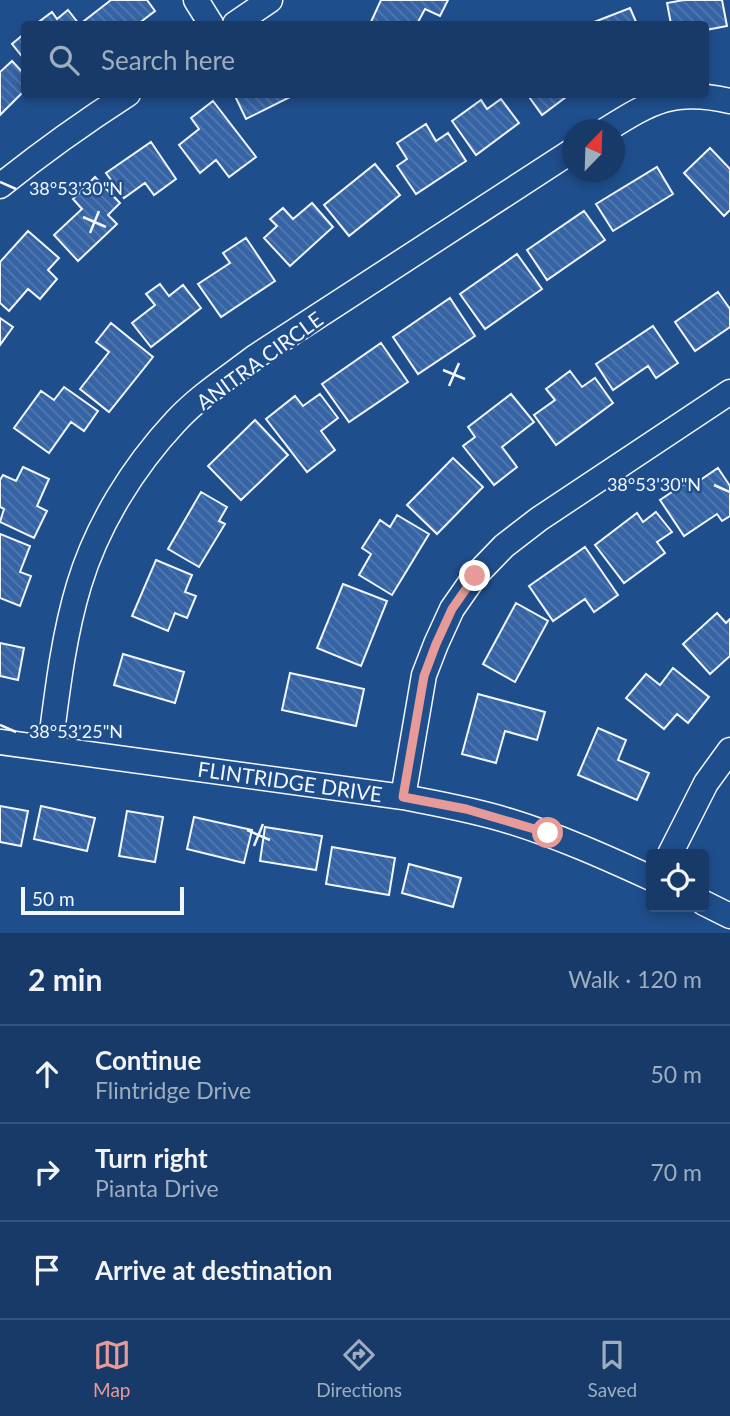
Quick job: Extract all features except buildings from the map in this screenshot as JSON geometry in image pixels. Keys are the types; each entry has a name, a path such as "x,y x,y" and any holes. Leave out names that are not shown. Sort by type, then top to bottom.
{"street":[{"path":"196,0 209,21"},
{"path":"239,21 270,0"},
{"path":"709,97 730,101"},
{"path":"0,186 75,128 122,98"},
{"path":"622,119 636,110 670,98"},
{"name":"ANITRA CIRCLE","path":"50,748 69,623 92,549 128,483 178,419 256,357 562,158"},
{"path":"403,797 424,676 452,609 475,576 504,546 539,519 730,392"},
{"name":"FLINTRIDGE DRIVE","path":"0,741 403,797 466,809 570,842 646,876"},
{"path":"673,849 706,783 730,750"},
{"path":"709,906 730,916"}],"route":[{"path":"475,576 452,609 424,676 403,797 466,809 548,833"}]}
